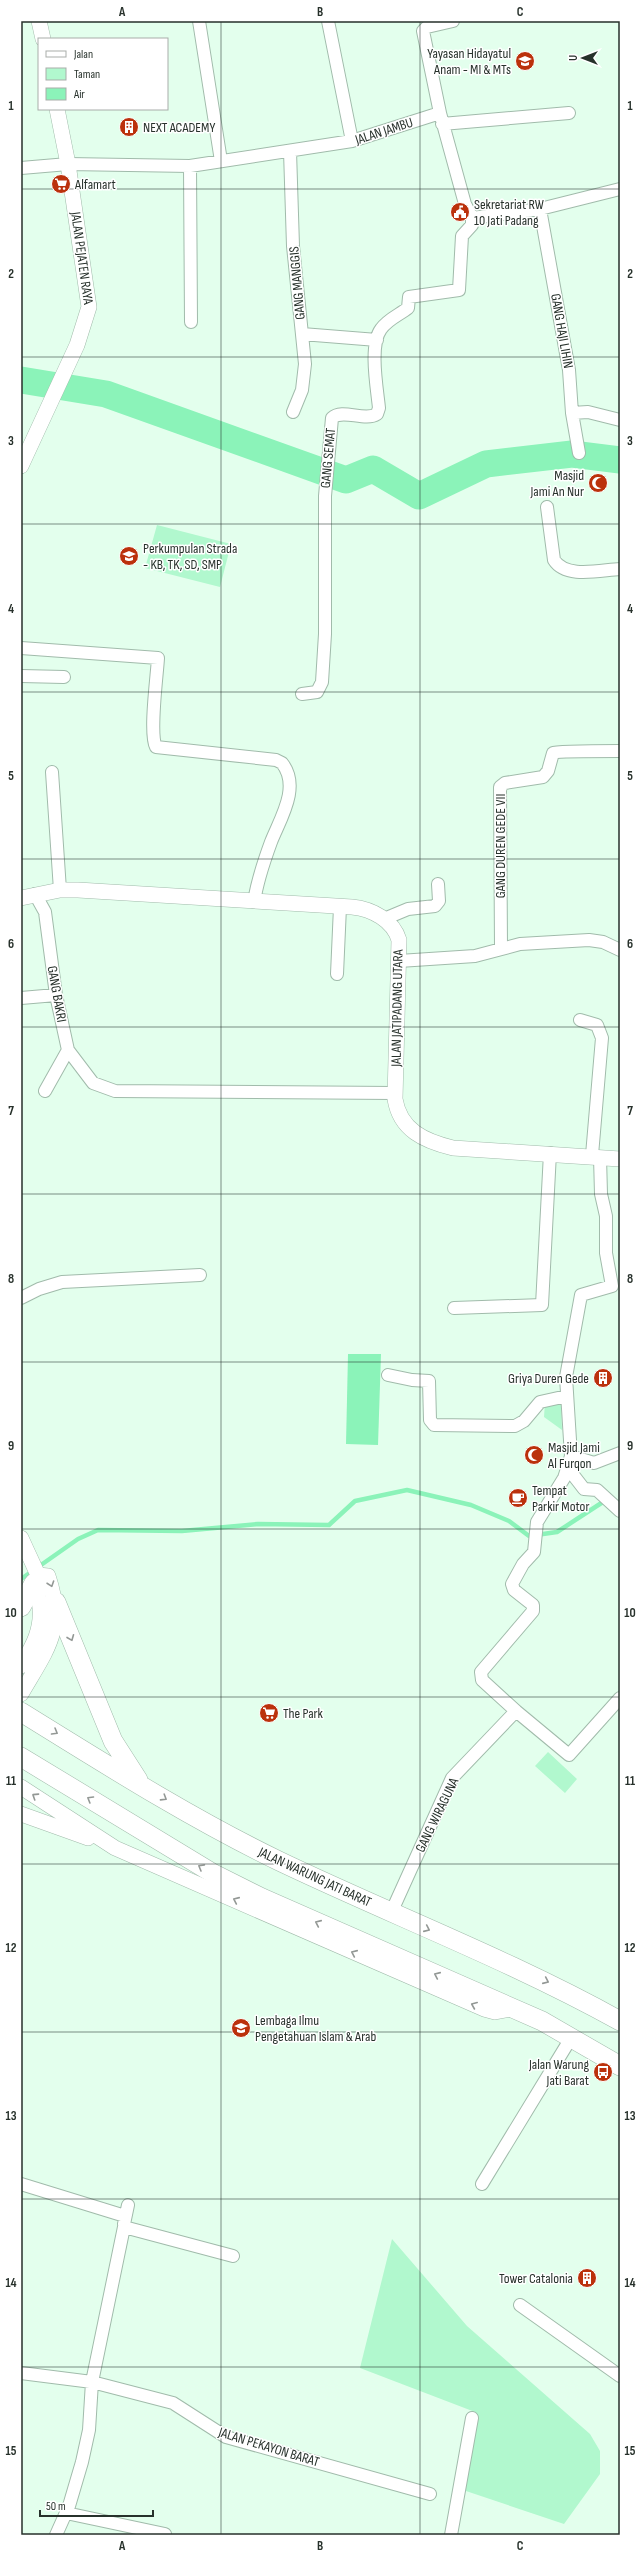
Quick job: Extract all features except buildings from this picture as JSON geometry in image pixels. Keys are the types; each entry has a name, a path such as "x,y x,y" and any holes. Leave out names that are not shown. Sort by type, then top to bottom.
{"main road":[{"path":"21,1608 36,1579"},
{"path":"56,1602 113,1741 140,1783"},
{"name":"JALAN WARUNG JATI BARAT","path":"21,1712 209,1826 391,1913 558,1987 620,2021"},
{"path":"21,1757 214,1874 262,1898 511,2009 542,2021 620,2066"}],"street":[{"path":"39,21 43,38"},
{"path":"199,21 221,161"},
{"path":"328,21 352,142"},
{"path":"302,334 377,340 381,328 408,308 409,297 459,290 462,236 472,225 472,218 466,204 441,118 423,31 427,27 453,21"},
{"name":"JALAN PEJATEN RAYA","path":"21,466 66,369 86,322 89,307 68,164 57,110"},
{"name":"JALAN JAMBU","path":"21,168 68,164 190,166 352,142 441,118 570,113"},
{"name":"GANG MANGGIS","path":"290,151 293,246 302,334 304,379 293,412"},
{"path":"190,166 191,322"},
{"path":"472,218 540,209 620,189"},
{"name":"GANG HAJI LIHIN","path":"540,209 569,370 572,414 579,453"},
{"name":"GANG SEMAT","path":"302,694 317,692 322,677 325,634 325,496 333,416 370,416 378,413 377,340"},
{"path":"572,414 588,412 620,420"},
{"path":"547,507 554,560 557,566 571,572 620,569"},
{"path":"21,648 158,658 154,717 154,741 156,747 276,760 282,763 288,776 288,799 271,842 254,902"},
{"path":"21,676 64,677"},
{"name":"GANG DUREN GEDE VII","path":"500,948 500,787 505,783 543,777 548,770 553,754 557,751 577,753 620,751"},
{"path":"52,772 60,890"},
{"path":"384,920 408,909 435,906 439,901 438,884"},
{"name":"JALAN JATIPADANG UTARA","path":"21,898 60,890 361,908 384,920 397,934 399,961 395,1093 396,1104 402,1122 409,1129 428,1140 463,1149 550,1153 620,1159"},
{"name":"GANG BAKRI","path":"36,894 45,912 56,995 68,1050"},
{"path":"337,974 340,907"},
{"path":"399,961 475,956 500,948 520,944 589,940 603,942 620,950"},
{"path":"21,998 56,995"},
{"path":"580,1020 597,1024 602,1038 596,1156 601,1194 606,1216 606,1253 612,1286 581,1294 566,1376 569,1461 564,1478 537,1522 534,1552 523,1564 512,1584 514,1590 533,1605 533,1611 481,1671 480,1675 482,1680 569,1755 620,1698"},
{"path":"45,1091 68,1050 93,1083 115,1091 395,1093"},
{"path":"454,1308 542,1305 550,1153"},
{"path":"21,1298 39,1289 62,1282 200,1276"},
{"path":"388,1374 412,1380 429,1381 430,1420 434,1425 515,1426 524,1421 540,1402 567,1396"},
{"path":"569,1461 594,1462 620,1453"},
{"path":"569,1461 584,1489 596,1490 620,1511"},
{"path":"21,1666 38,1632 40,1609 36,1579 23,1543"},
{"path":"21,1694 50,1644 54,1626 56,1602 48,1576 36,1579"},
{"name":"GANG WIRAGUNA","path":"391,1913 452,1778 516,1710"},
{"path":"21,1787 115,1848"},
{"path":"21,1814 115,1848 484,2009 494,2012 511,2009"},
{"path":"482,2184 572,2038"},
{"path":"21,2184 126,2216 233,2256"},
{"path":"56,2535 77,2483 89,2430 92,2382 126,2216"},
{"path":"520,2306 620,2376"},
{"name":"JALAN PEKAYON BARAT","path":"21,2373 92,2382 172,2403 185,2409 209,2428 226,2437 430,2494"},
{"path":"451,2535 472,2418"},
{"path":"66,2513 165,2534"}],"green space":[{"path":"157,525 231,544 220,587 145,568"},
{"path":"561,1400 562,1430 544,1417 545,1402"},
{"path":"548,1752 577,1779 565,1793 535,1766"},
{"path":"392,2239 467,2326 590,2434 600,2451 600,2474 564,2524 463,2490 475,2431 475,2412 360,2368"}],"water":[{"path":"348,1354 381,1354 378,1445 346,1444"}],"waterway":[{"path":"21,380 106,394 346,480 373,469 419,496 486,464 572,454 620,460"},
{"path":"21,1579 78,1539 98,1530 182,1531 258,1524 329,1525 355,1501 407,1490 471,1505 509,1521 529,1536 557,1532 606,1500"}],"place":[{"name":"Yayasan Hidayatul Anam - MI & MTs","path":"525,61"},
{"name":"NEXT ACADEMY","path":"129,127"},
{"name":"Alfamart","path":"61,184"},
{"name":"Sekretariat RW 10 Jati Padang","path":"460,212"},
{"name":"Masjid Jami An Nur","path":"598,483"},
{"name":"Perkumpulan Strada - KB, TK, SD, SMP","path":"129,556"},
{"name":"Griya Duren Gede","path":"603,1378"},
{"name":"Masjid Jami Al Furqon","path":"534,1455"},
{"name":"Tempat Parkir Motor","path":"518,1498"},
{"name":"The Park","path":"269,1713"},
{"name":"Lembaga Ilmu Pengetahuan Islam & Arab","path":"241,2028"},
{"name":"Jalan Warung Jati Barat","path":"603,2072"},
{"name":"Tower Catalonia","path":"587,2278"}]}
